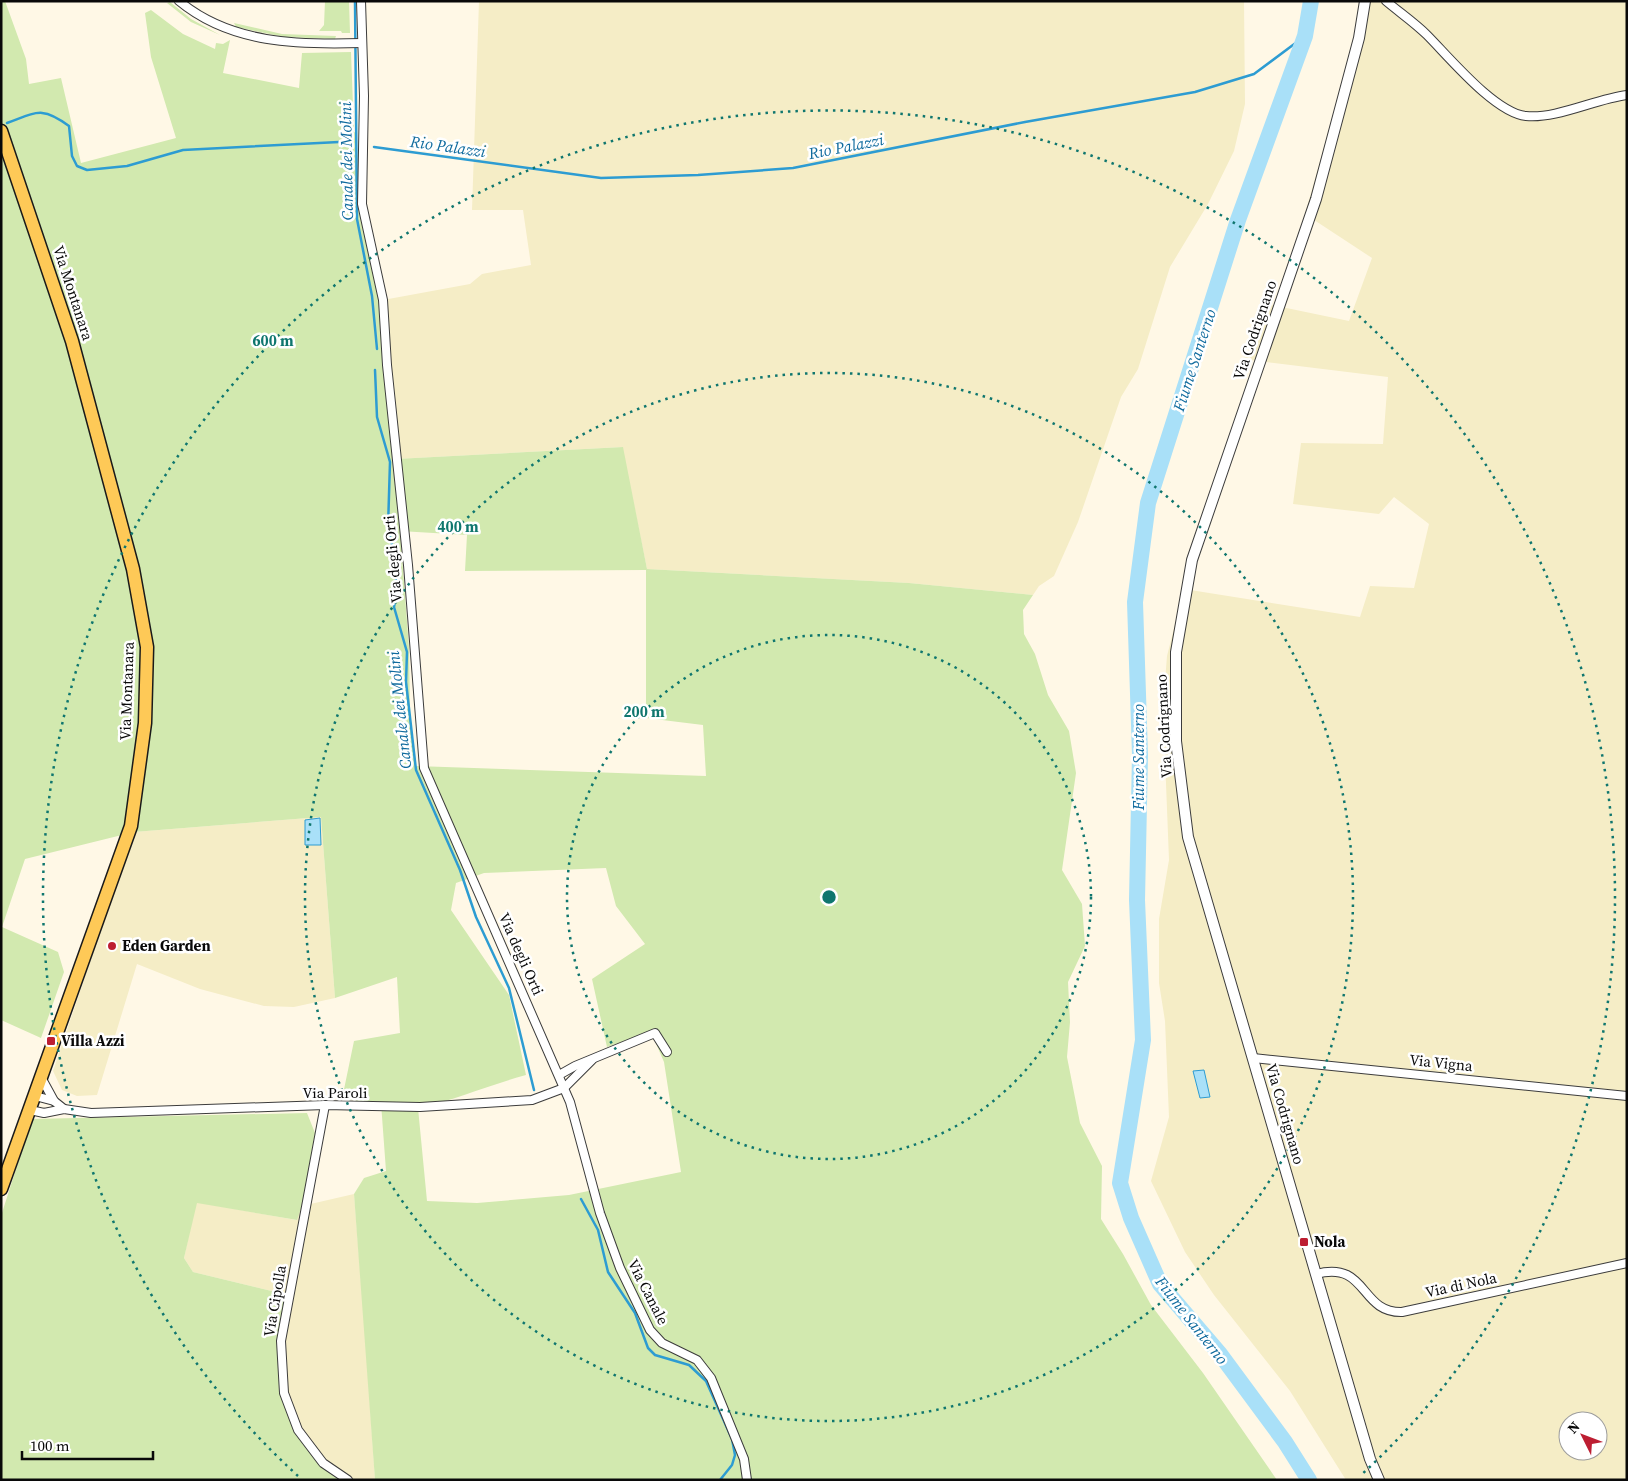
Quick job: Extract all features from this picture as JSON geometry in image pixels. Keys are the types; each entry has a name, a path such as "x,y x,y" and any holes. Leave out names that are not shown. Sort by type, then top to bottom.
{"main road":[{"name":"Via Montanara","path":"1,131 72,342 134,569 147,646 145,723 130,826 42,1079 1,1189"}],"street":[{"path":"179,1 217,25 263,39 291,43 360,43"},
{"name":"Via degli Orti","path":"361,1 360,43 364,96 362,204 383,300 387,365 408,565 424,768 564,1088"},
{"name":"Via Codrignano","path":"1365,1 1360,38 1316,199 1192,560 1176,652 1176,741 1188,838 1370,1459 1379,1480"},
{"path":"1386,1 1426,34 1459,69 1492,98 1509,110 1525,116 1544,115 1627,95"},
{"name":"Via Paroli","path":"559,1075 575,1066 655,1033 667,1052"},
{"name":"Via Vigna","path":"1253,1058 1627,1096"},
{"name":"Via Paroli","path":"30,1110 44,1113 64,1109 91,1112 325,1105 420,1107 532,1100 564,1088 592,1060"},
{"path":"42,1079 54,1101 64,1109"},
{"name":"Via Canale","path":"564,1088 574,1117 600,1213 620,1268 650,1330 662,1343 697,1360 711,1378 744,1458 747,1480"},
{"path":"35,1096 54,1101"},
{"name":"Via Cipolla","path":"325,1105 281,1341 284,1393 298,1430 323,1464 348,1480"},
{"name":"Via di Nola","path":"1316,1274 1332,1271 1349,1275 1357,1281 1378,1307 1385,1311 1402,1312 1627,1263"}],"shaded area":[{"path":"479,1 1244,1 1245,104 1234,151 1208,204 1170,267 1138,369 1121,397 1078,522 1054,576 1039,586 1033,595 909,583 647,569 622,447 396,459 383,300 470,284 482,274 531,265 523,210 472,210"},
{"path":"1360,1 1627,1 1627,1480 1346,1480 1290,1391 1214,1295 1185,1252 1151,1181 1169,1117 1165,1021 1159,983 1159,919 1169,860 1163,707 1167,656 1184,589 1360,617 1370,586 1414,588 1429,524 1394,497 1379,514 1293,504 1301,443 1383,444 1388,377 1242,359 1250,351 1272,305 1349,321 1372,258 1305,214 1358,28"},
{"path":"321,817 335,998 294,1007 264,1006 200,989 137,964 97,1095 77,1096 62,1090 53,1071 134,832"},
{"path":"354,1194 375,1480 356,1480 331,1467 302,1438 279,1366 288,1295 193,1272 184,1258 196,1202 296,1220 302,1206"}],"green space":[{"path":"1,1 5,1 26,59 29,84 61,78 81,163 176,138 151,57 145,13 151,10 183,34 215,49 216,43 223,44 230,40 223,73 299,88 302,53 351,52 354,132 356,133 359,192 383,300 396,459 623,447 647,569 909,583 1033,595 1023,610 1024,634 1035,654 1048,695 1069,731 1076,773 1062,870 1082,904 1085,946 1068,982 1070,1022 1067,1057 1080,1123 1102,1166 1101,1219 1151,1305 1203,1373 1277,1480 375,1480 354,1194 364,1178 386,1171 381,1103 342,1099 354,1041 400,1033 397,977 335,998 321,817 134,832 25,859 2,927 58,952 64,972 41,1038 1,1020","holes":["400,531 467,535 465,571 646,570 646,718 703,725 706,776 416,766 410,712 409,648","606,868 616,906 645,944 592,979 607,1047 651,1032 664,1062 681,1172 569,1195 477,1203 427,1201 418,1108 526,1075 509,995 451,910 456,883 484,873"]},
{"path":"325,1 349,1 350,33 319,31 324,25"},
{"path":"170,2 191,19 220,35 191,22 167,3"},
{"path":"234,23 282,34 336,36 335,39 284,37 236,27"},
{"path":"307,1113 315,1133 302,1206 297,1220 197,1203 184,1258 193,1272 288,1295 279,1366 292,1419 331,1467 356,1480 1,1480 1,1216 32,1119"}],"water":[{"path":"320,818 321,845 305,845 305,820"},
{"path":"1204,1070 1210,1097 1200,1098 1193,1071"}],"waterway":[{"name":"Canale dei Molini","path":"355,1 357,219 372,296 377,349"},
{"name":"Fiume Santerno","path":"1309,1480 1285,1442 1220,1354 1160,1284 1131,1218 1120,1183 1143,1040 1137,900 1140,755 1135,602 1148,503 1238,220 1305,36 1311,1"},
{"name":"Rio Palazzi","path":"374,147 601,178 698,175 793,168 1025,122 1195,92 1254,74 1305,36"},
{"name":"Rio Palazzi","path":"7,123 39,113 45,113 60,120 69,126 72,156 77,166 87,170 127,166 183,150 339,142"},
{"name":"Canale dei Molini","path":"375,370 377,417 390,462 388,528 393,549 397,589 394,607 407,652 406,682 416,770 460,870 476,917 509,988 534,1090"},
{"name":"Canale dei Molini","path":"581,1199 598,1230 608,1272 635,1313 648,1348 655,1355 689,1365 706,1381 732,1439 735,1455 732,1465 720,1480"}],"place":[{"name":"Eden Garden","path":"112,946"},
{"name":"Villa Azzi","path":"51,1041"},
{"name":"Nola","path":"1304,1242"}]}
